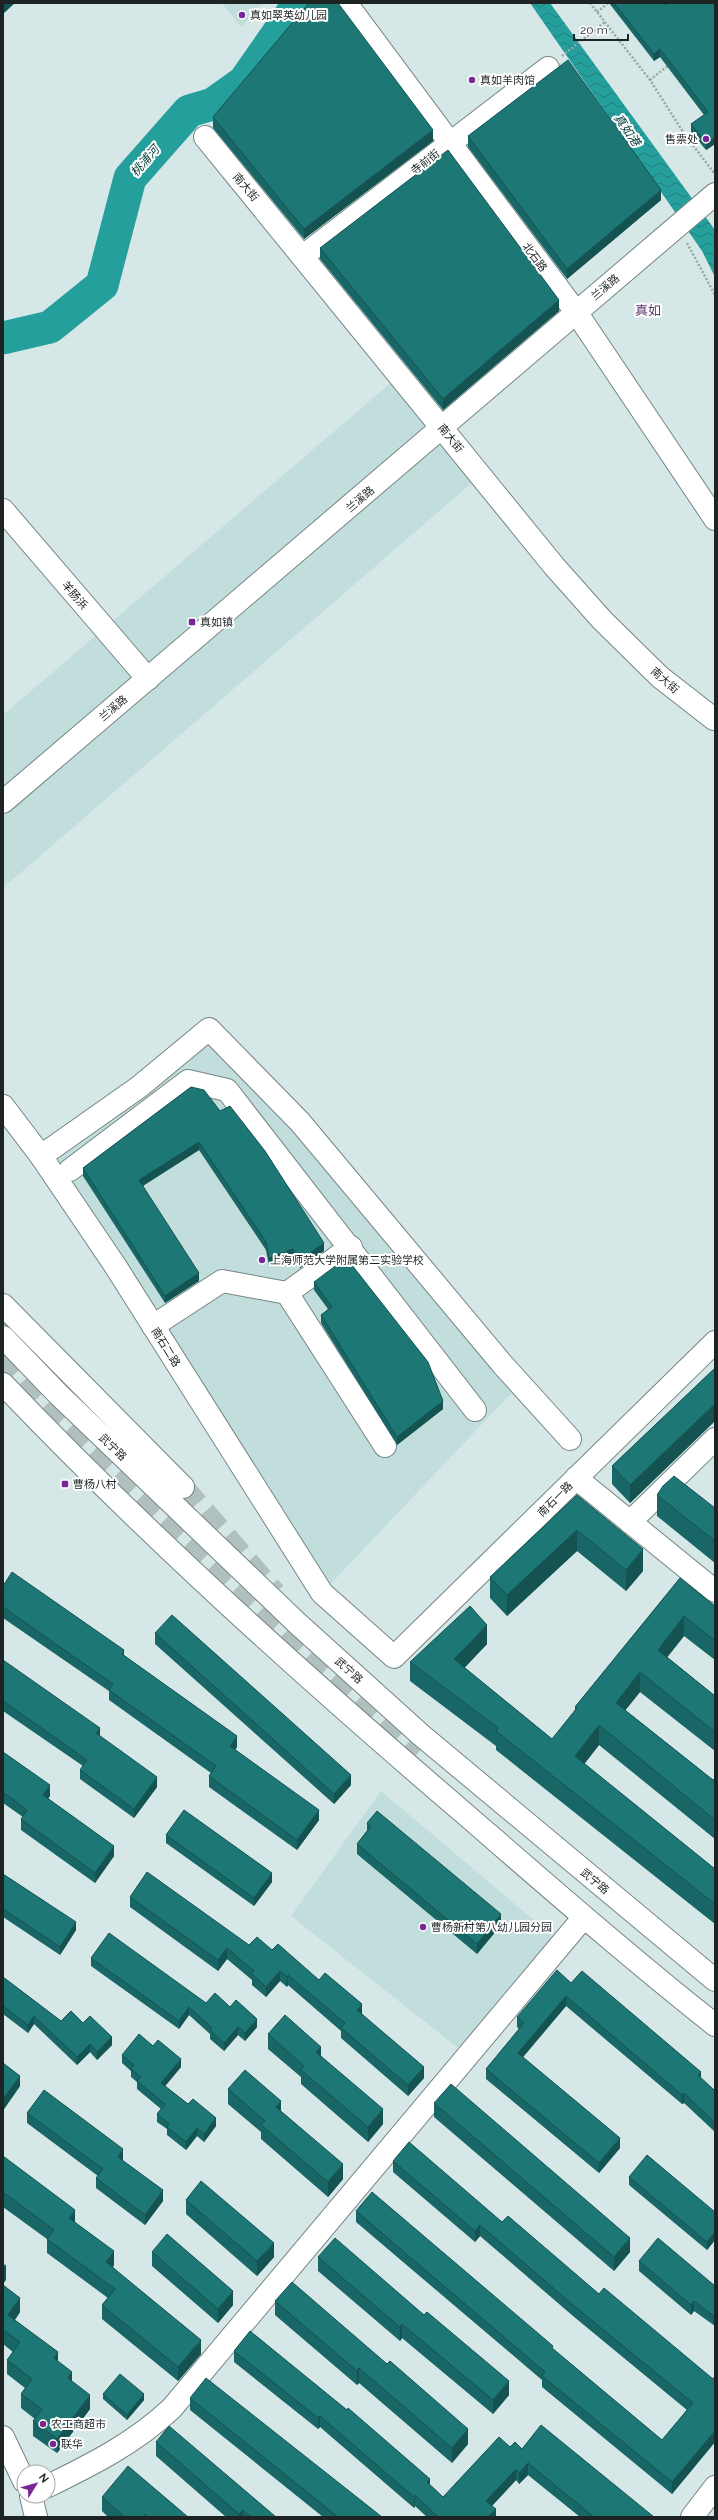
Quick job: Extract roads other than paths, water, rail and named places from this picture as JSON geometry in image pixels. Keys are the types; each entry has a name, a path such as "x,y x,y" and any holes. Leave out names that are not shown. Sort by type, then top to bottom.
{"main road":[{"name":"北石路","path":"346,3 576,312 715,518"},
{"name":"寺前街","path":"303,256 548,68"},
{"name":"南大街","path":"205,137 554,566 602,620 660,677 714,719 715,718"},
{"name":"兰溪路","path":"3,802 443,428 715,194"},
{"name":"羊肠浜","path":"3,510 148,679"},
{"path":"41,1156 139,1087 209,1029 300,1122 503,1365 570,1439"},
{"path":"70,1170 188,1081 227,1090 351,1247 476,1410"},
{"name":"南石二路","path":"3,1106 41,1156 153,1326 322,1593 394,1657"},
{"path":"153,1326 222,1282 286,1293 351,1247"},
{"path":"286,1293 385,1446"},
{"path":"3,1305 183,1487"},
{"name":"武宁路","path":"3,1337 59,1396 297,1623 422,1735 715,1980"},
{"name":"南石一路","path":"394,1657 715,1342"},
{"path":"3,1384 82,1467 276,1648 584,1917 654,1977 715,2025"},
{"path":"630,1522 715,1439"},
{"path":"576,1478 715,1591"},
{"path":"56,2482 120,2450 137,2439 172,2408 584,1917"},
{"path":"3,2438 16,2465"},
{"path":"692,2517 715,2487"},
{"path":"33,2504 36,2517"}],"water":[{"name":"真如港","path":"530,3 550,3 715,230 715,277 702,251"}],"waterway":[{"name":"桃浦河","path":"3,338 50,327 102,285 130,178 189,111 213,104 244,82 299,3"}],"tunnel":[{"path":"3,1321 30,1351"},
{"path":"3,1355 58,1416 414,1757"},
{"path":"183,1487 275,1593"}],"place":[{"name":"真如翠英幼儿园","path":"242,15"},
{"name":"真如羊肉馆","path":"472,80"},
{"name":"售票处","path":"706,139"},
{"name":"真如镇","path":"192,622"},
{"name":"上海师范大学附属第二实验学校","path":"262,1260"},
{"name":"曹杨八村","path":"65,1484"},
{"name":"曹杨新村第八幼儿园分园","path":"423,1927"},
{"name":"农工商超市","path":"43,2424"},
{"name":"联华","path":"53,2444"}],"district":[{"name":"真如","path":"648,310"}]}
